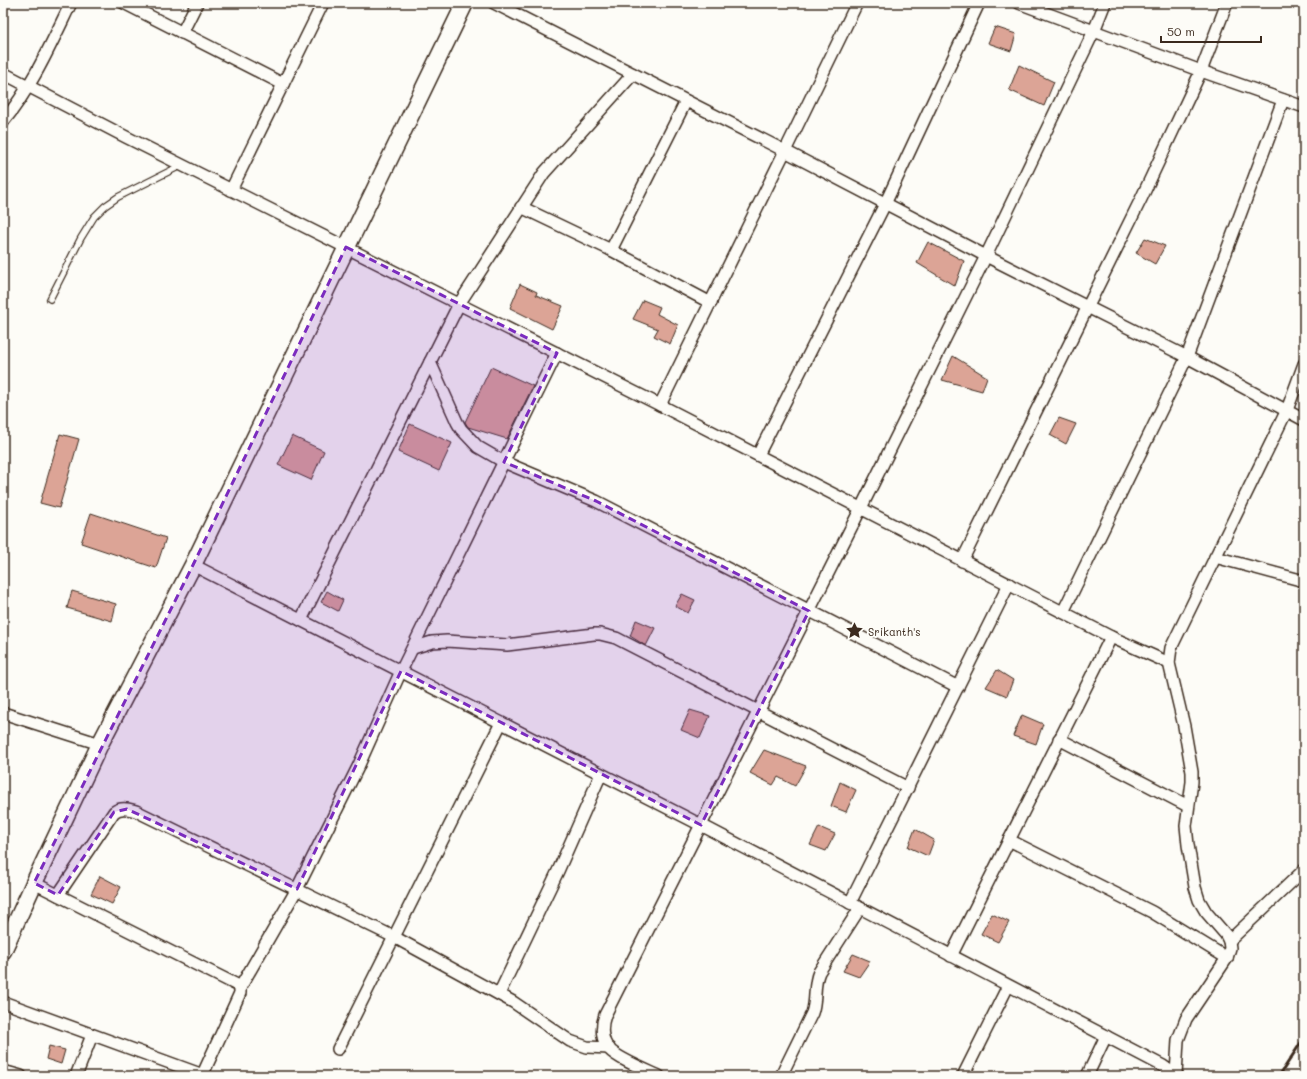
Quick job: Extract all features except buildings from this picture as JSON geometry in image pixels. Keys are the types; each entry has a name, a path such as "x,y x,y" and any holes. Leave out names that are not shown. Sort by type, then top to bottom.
{"main road":[{"path":"3,951 100,744 193,565 465,3"}],"street":[{"path":"3,122 28,87 71,3"},
{"path":"124,3 283,84"},
{"path":"182,33 198,3"},
{"path":"231,190 323,3"},
{"path":"494,3 785,151 986,256 1187,357 1304,420"},
{"path":"660,405 856,3"},
{"path":"758,455 885,204 979,3"},
{"path":"1019,3 1094,32 1304,107"},
{"path":"659,1076 616,1054 609,1048 603,1034 603,1022 605,1015 861,508 986,256 1094,32 1105,3"},
{"path":"962,560 1088,307 1201,71 1228,3"},
{"path":"3,73 231,190 660,405 1111,637 1169,663"},
{"path":"301,620 459,304 521,207 550,165 633,74"},
{"path":"1063,612 1187,357 1282,100"},
{"path":"612,250 686,101"},
{"path":"521,207 612,250 711,303"},
{"path":"3,1002 202,1076 240,993 240,988 297,890 358,767 401,671 557,353"},
{"path":"430,362 461,430 478,447 504,462 596,501 958,687"},
{"path":"1176,1075 1178,1040 1181,1029 1186,1019 1227,958 1230,948 1226,936 1206,912 1199,900 1195,887 1186,826 1192,782 1192,766 1169,663 1171,648 1287,410 1304,364"},
{"path":"1215,557 1304,581"},
{"path":"193,565 601,774 1106,1036 1163,1066 1176,1075"},
{"path":"782,1076 812,1013 815,983 819,972 855,906 908,788 1009,584"},
{"path":"413,648 439,641 507,645 600,634 616,638 908,788"},
{"path":"951,956 1111,637"},
{"path":"3,713 100,744"},
{"path":"338,1049 501,723"},
{"path":"1059,739 1188,806"},
{"path":"499,994 558,871 601,774"},
{"path":"58,895 114,812 127,809 136,811 394,937 513,1002 578,1044 587,1047 609,1048"},
{"path":"1009,840 1152,912 1227,958"},
{"path":"1229,942 1304,870"},
{"path":"34,883 233,982 240,988"},
{"path":"963,1076 1008,986"},
{"path":"76,1076 92,1035"},
{"path":"1087,1076 1106,1036"},
{"path":"3,1071 21,1076"}],"lane":[{"path":"50,299 81,238 94,217 104,206 182,165"}],"highlighted area":[{"path":"346,247 557,353 504,462 596,501 809,611 701,825 401,671 297,889 127,809 114,812 58,895 34,883 193,565"}],"railway":[{"path":"1279,1076 1304,1038"}],"place":[{"name":"Srikanth's","path":"855,631"}]}
